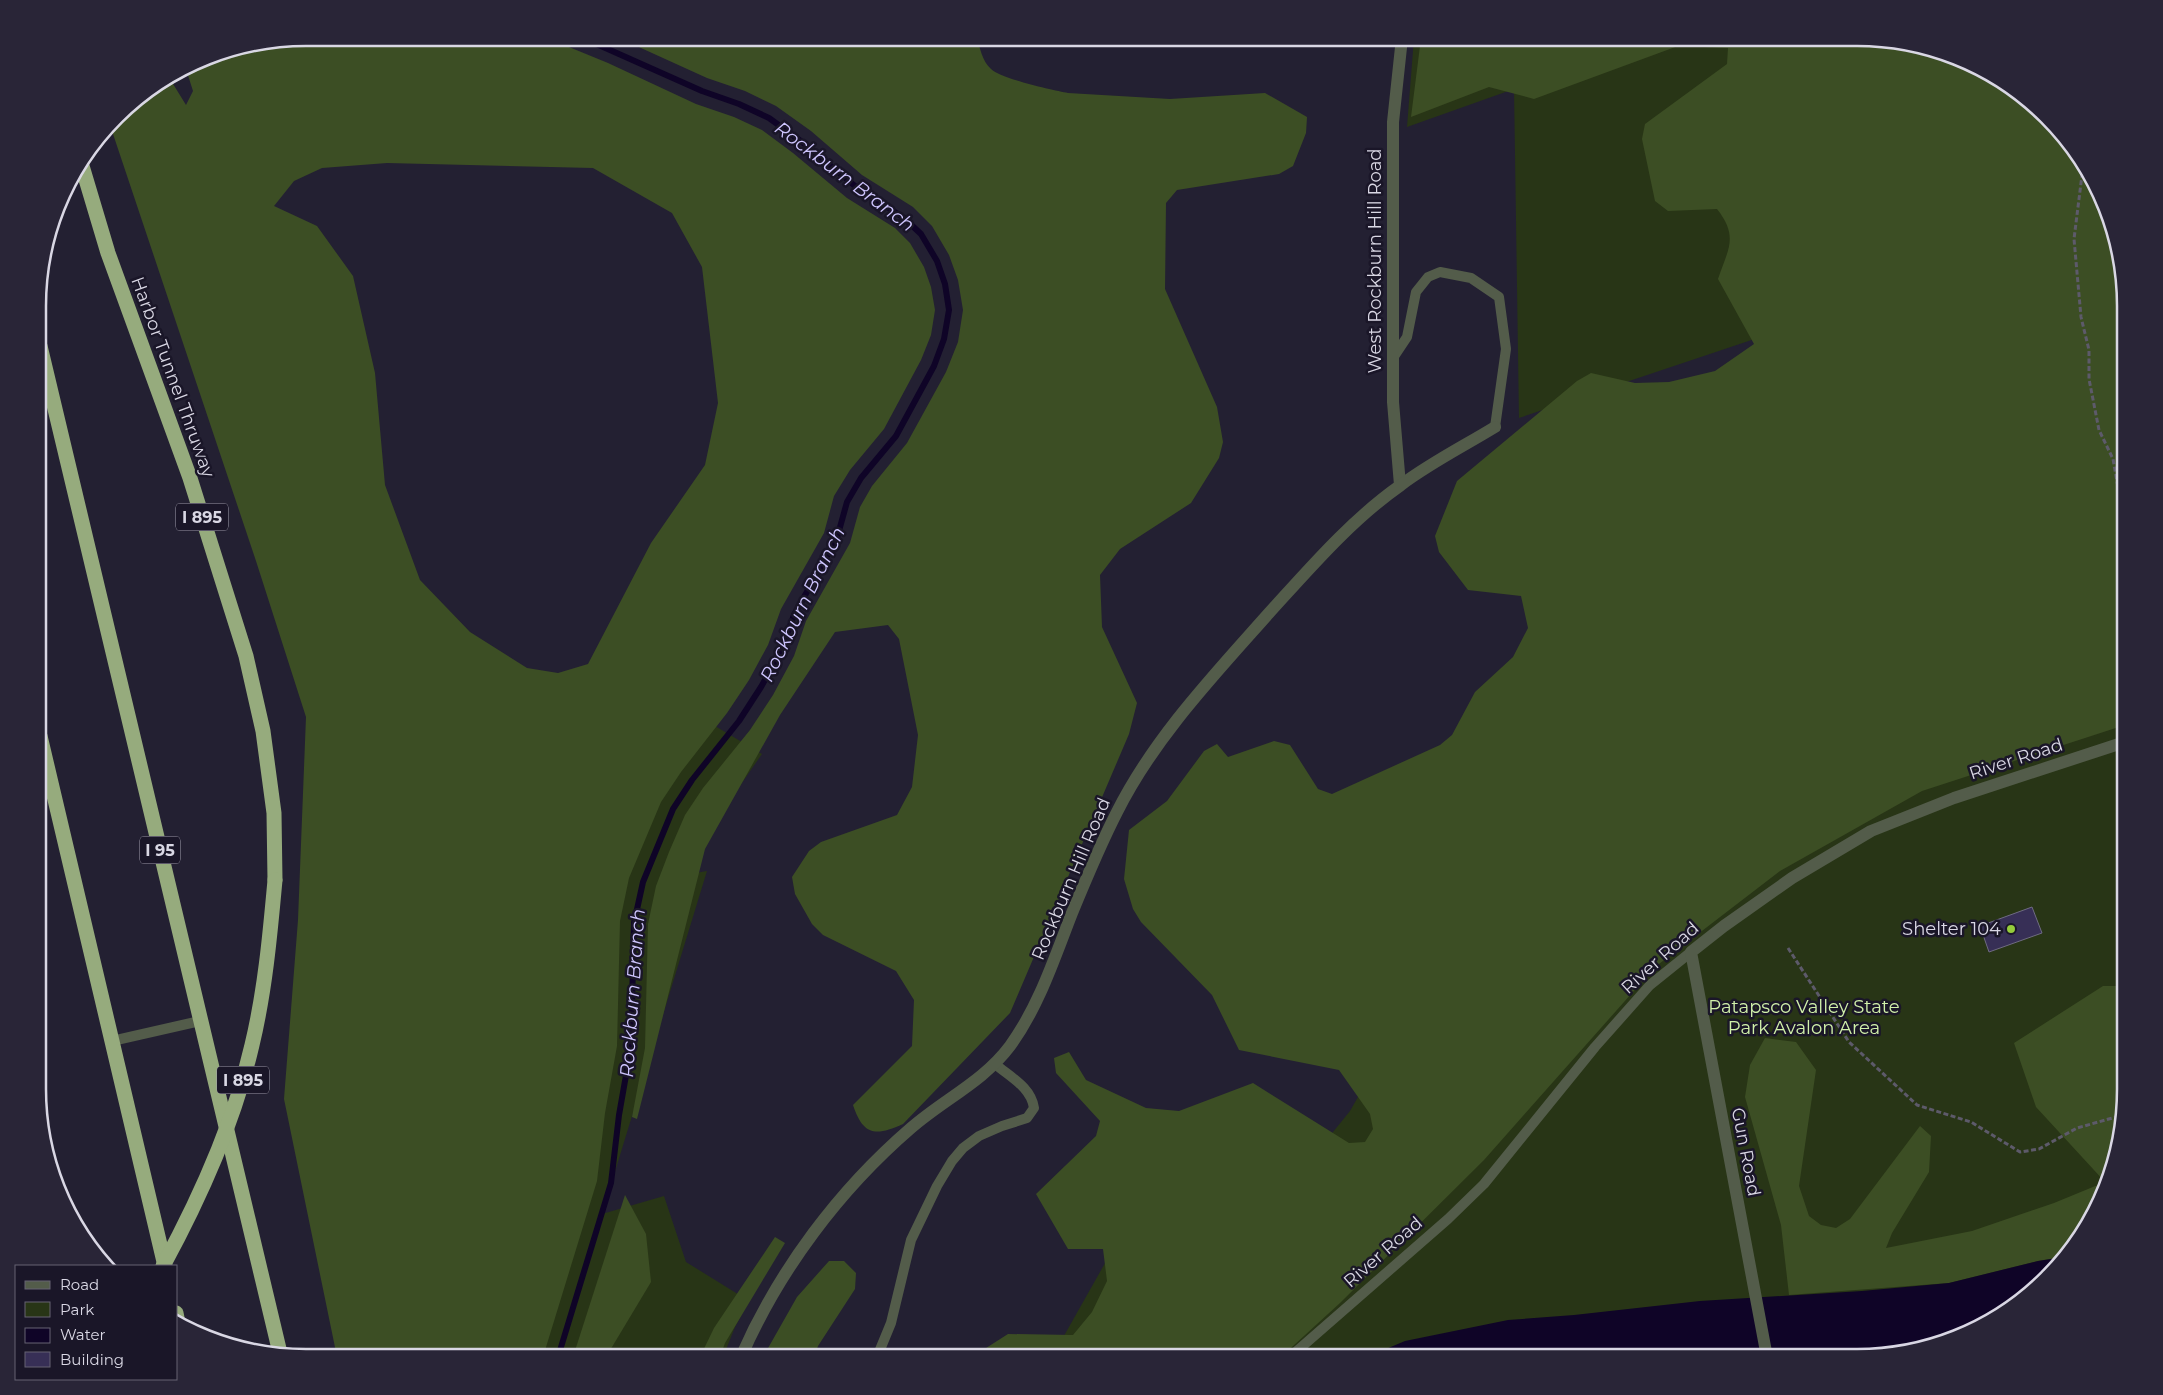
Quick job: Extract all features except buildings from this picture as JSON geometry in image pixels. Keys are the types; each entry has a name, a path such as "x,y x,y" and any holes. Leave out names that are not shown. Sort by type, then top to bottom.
{"highway":[{"name":"Harbor Tunnel Thruway","path":"84,172 108,253 190,478 246,656 263,731 273,804 275,880 268,963 252,1045 236,1103 213,1164 187,1222 165,1265"},
{"name":"I 95","path":"46,371 279,1347"},
{"path":"46,761 164,1265"}],"street":[{"name":"West Rockburn Hill Road","path":"1400,485 1393,402 1393,122 1401,46"},
{"name":"Rockburn Hill Road","path":"745,1349 770,1301 819,1224 862,1173 913,1125 957,1095 995,1064 1010,1045 1036,1003 1095,859 1118,810 1145,765 1178,719 1216,672 1295,584 1352,526 1400,485 1495,427"},
{"name":"River Road","path":"1691,952 1792,878 1871,831 1954,798 2117,745"},
{"name":"Gun Road","path":"1691,952 1765,1349"}],"lane":[{"path":"1393,358 1407,337 1416,292 1428,277 1440,272 1471,278 1499,297 1506,349 1495,427"},
{"name":"River Road","path":"1299,1349 1448,1219 1484,1184 1601,1040 1650,985 1691,952"},
{"path":"112,1041 200,1020"},
{"path":"880,1349 891,1323 911,1240 937,1186 952,1162 964,1148 979,1136 1027,1118 1034,1108 1028,1090 995,1064"}],"path":[{"path":"2082,177 2074,239 2081,317 2089,350 2090,379 2099,430 2113,460 2117,482"},
{"path":"1788,948 1849,1042 1917,1105 1971,1122 2020,1152 2039,1149 2077,1128 2115,1117"}],"green space":[{"path":"307,46 567,46 696,104 734,117 762,130 847,198 895,228 910,243 924,267 931,287 935,310 931,335 921,360 884,429 850,470 834,496 824,533 781,609 768,645 749,680 661,802 629,878 620,921 617,1046 605,1113 597,1181 545,1349 335,1349 284,1099 298,920 306,717 256,561 113,133 148,100 173,83 186,105 193,91 188,75 223,60 273,48","holes":["387,163 593,168 672,213 702,267 718,403 705,465 651,543 588,664 558,673 527,668 470,632 420,580 385,485 375,373 353,276 317,226 274,206 294,181 322,168"]},
{"path":"637,46 979,46 983,58 991,69 1005,77 1040,87 1068,93 1170,99 1265,93 1307,117 1306,133 1293,166 1279,174 1177,190 1166,203 1165,289 1217,407 1223,442 1219,458 1191,503 1120,549 1100,575 1102,627 1137,703 1129,734 1010,1013 903,1124 885,1131 871,1131 866,1128 853,1105 912,1046 914,1000 896,971 823,935 812,924 795,894 792,877 809,851 821,842 897,815 912,787 918,735 899,639 888,625 835,632 780,715 705,849 637,1119 632,1117 645,1048 648,924 656,886 669,852 685,815 703,788 750,730 773,695 794,656 806,621 850,543 860,507 872,486 907,443 946,372 958,342 963,310 958,280 949,255 932,226 913,207 862,175 811,131 776,106 745,91 707,78"},
{"name":"Patapsco Valley State Park Avalon Area","path":"1413,46 1856,46 1890,48 1924,55 1956,66 1986,81 2015,100 2063,148 2082,177 2097,207 2112,256 2117,307 2117,1088 2115,1122 2108,1156 2097,1188 2082,1218 2063,1247 2015,1295 1986,1314 1956,1329 1907,1344 1856,1349 1057,1349 1135,1210 1299,1174 1350,1111 1456,925 1814,319 1519,418 1514,89 1407,127"},
{"path":"1420,46 1678,46 1534,99 1489,87 1411,117"},
{"path":"1678,46 1856,46 1890,48 1940,60 1986,81 2015,100 2052,135 2082,177 2103,223 2115,273 2117,307 2117,728 1922,791 1780,871 1655,967 1484,1160 1340,1303 1290,1349 985,1349 1008,1334 1073,1335 1092,1312 1107,1281 1103,1249 1068,1249 1036,1194 1096,1136 1100,1121 1056,1073 1054,1058 1069,1052 1086,1080 1146,1108 1179,1111 1253,1083 1349,1143 1365,1142 1373,1129 1370,1114 1339,1070 1239,1050 1212,995 1141,922 1133,909 1124,879 1129,830 1167,801 1204,751 1217,744 1228,757 1274,741 1290,745 1318,789 1332,794 1440,745 1452,735 1475,692 1513,657 1528,628 1521,596 1468,590 1439,552 1435,536 1457,481 1577,381 1591,373 1635,383 1669,382 1715,371 1754,344 1718,279 1730,243 1728,228 1724,219 1717,209 1668,211 1655,201 1642,139 1645,124 1727,64 1728,48"},
{"path":"690,711 762,754 677,876 707,871 602,1214 664,1196 686,1262 749,1301 726,1349 382,1349"},
{"path":"2103,986 2117,986 2115,1122 2108,1156 2101,1178 2036,1107 2014,1043"},
{"path":"1765,1038 1796,1042 1816,1070 1799,1186 1809,1216 1821,1225 1836,1228 1850,1219 1920,1126 1931,1136 1929,1172 1892,1233 1886,1248 1972,1231 2054,1203 2098,1185 2073,1233 2053,1259 1949,1283 1789,1295 1781,1225 1745,1097 1750,1065"},
{"path":"625,1195 646,1234 651,1282 611,1349 576,1349"},
{"path":"775,1237 785,1243 723,1349 704,1349 714,1328"},
{"path":"829,1261 844,1261 856,1273 855,1289 817,1349 768,1349 797,1297"}],"water":[{"path":"2053,1259 2015,1295 1986,1314 1940,1335 1890,1347 1856,1349 1386,1349 1405,1341 1508,1320 1574,1315 1700,1301 1862,1291 1949,1283"}],"waterway":[{"name":"Rockburn Branch","path":"560,1349 611,1183 619,1115 631,1047 634,923 643,882 673,809 692,780 739,721 761,687 781,651 794,615 837,538 847,502 861,478 896,436 934,366 944,339 949,310 945,284 937,261 921,234 904,218 855,186 802,142 769,118 739,104 702,91 601,46"}],"place":[{"name":"Shelter 104","path":"2011,929"}]}
